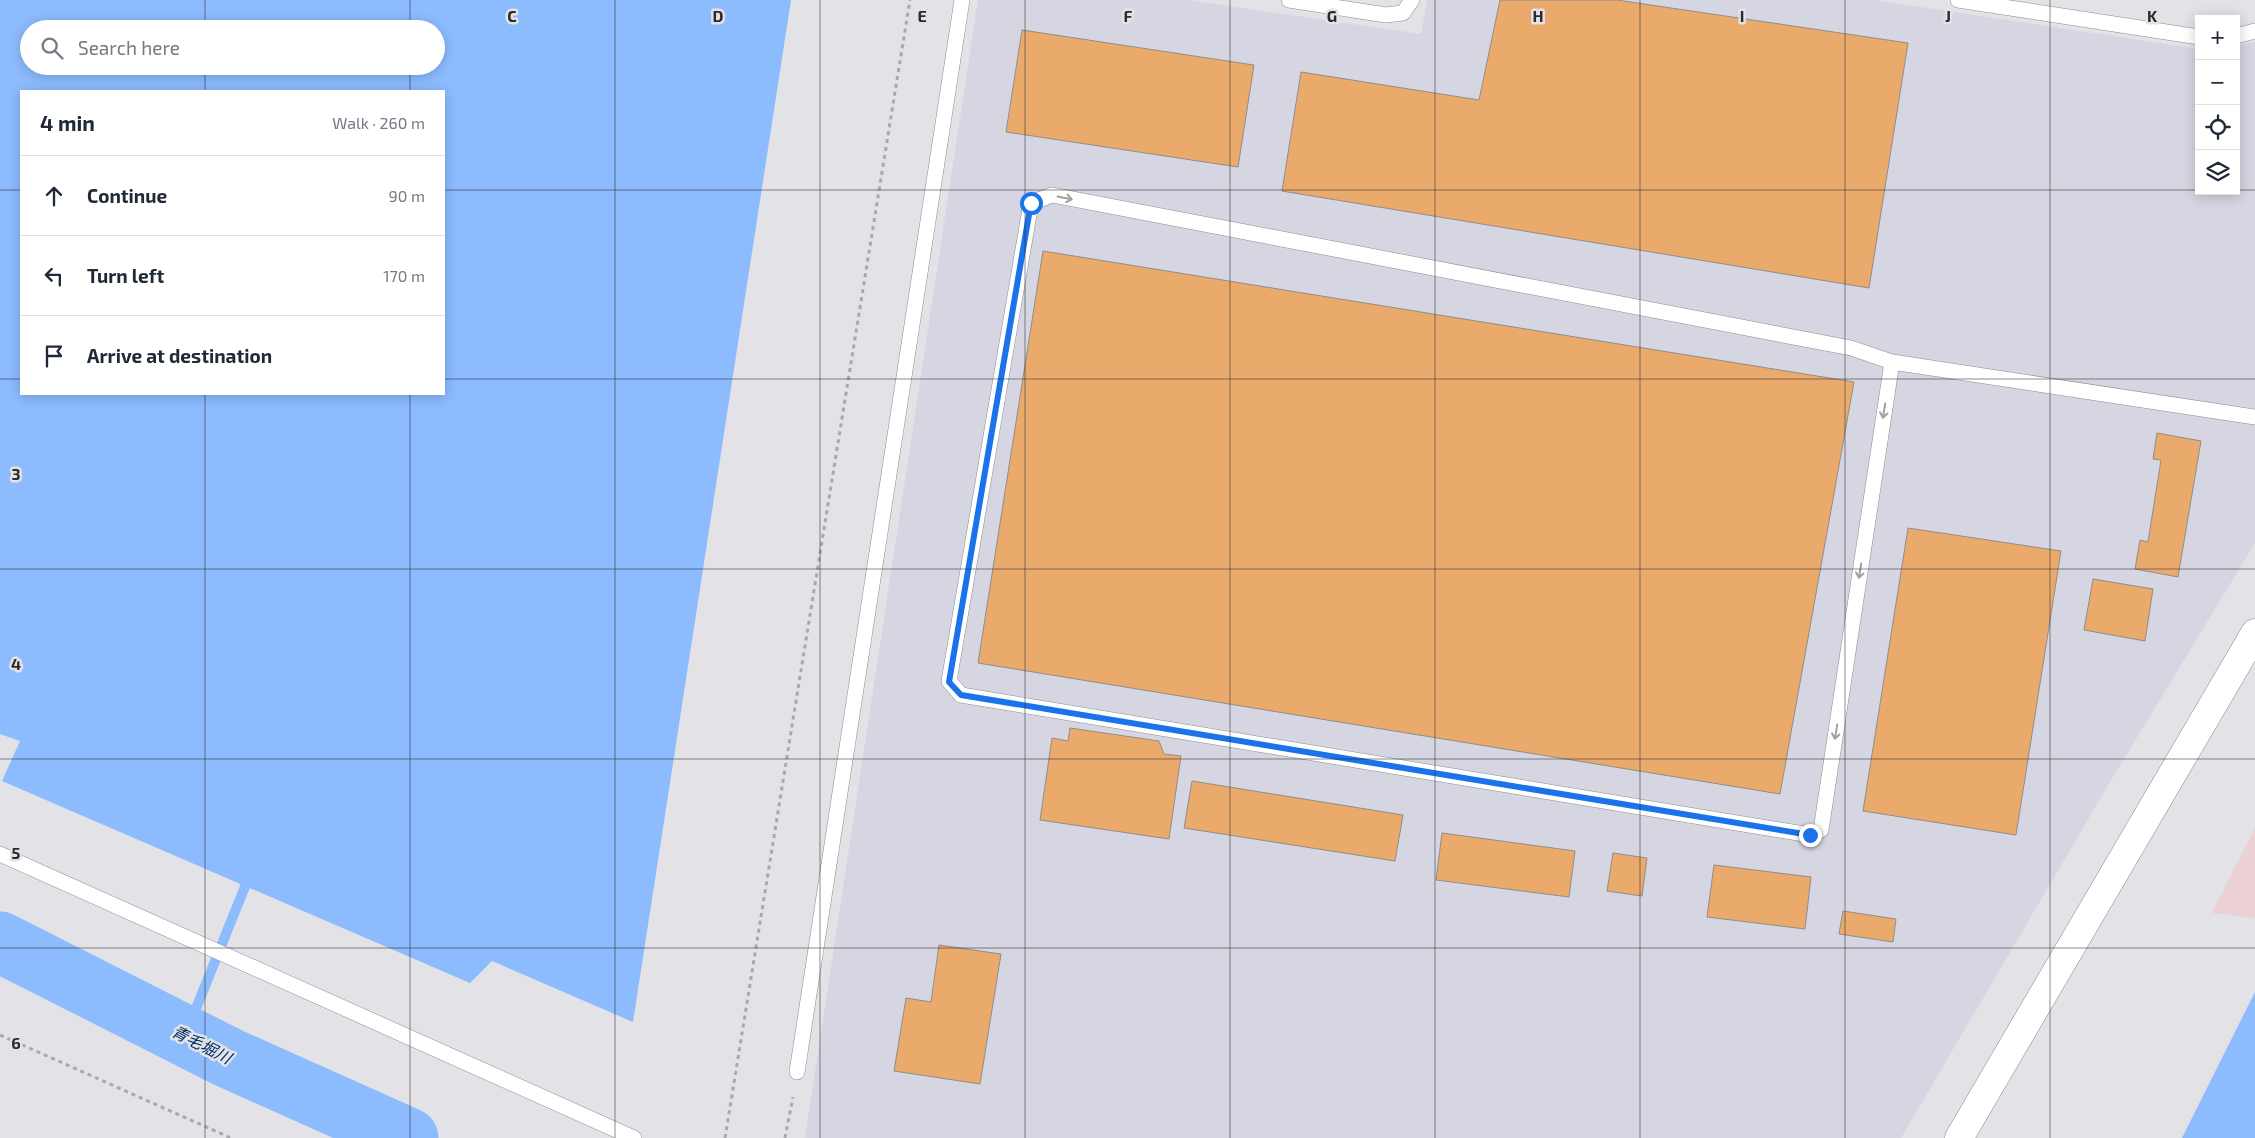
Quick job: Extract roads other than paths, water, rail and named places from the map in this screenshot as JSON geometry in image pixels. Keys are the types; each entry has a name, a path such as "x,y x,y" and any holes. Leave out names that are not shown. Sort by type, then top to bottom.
{"street":[{"path":"1959,1138 2255,633"}],"lane":[{"path":"797,1072 962,0"},
{"path":"1288,0 1386,15 1403,13 1412,0"},
{"path":"1958,0 2195,36"},
{"path":"2240,35 2255,31"},
{"path":"1892,362 1821,830 1810,835 961,695 949,682 1031,203 1052,195 1851,348 1892,362 2255,416"},
{"path":"0,854 634,1138"}],"water":[{"path":"0,0 791,0 633,1022 492,961 470,983 2,781 20,741 0,734"},
{"path":"2255,992 2255,1138 2182,1138"}],"waterway":[{"path":"185,1036 250,874"},
{"name":"青毛堀川","path":"0,942 229,1058 408,1138"}]}
